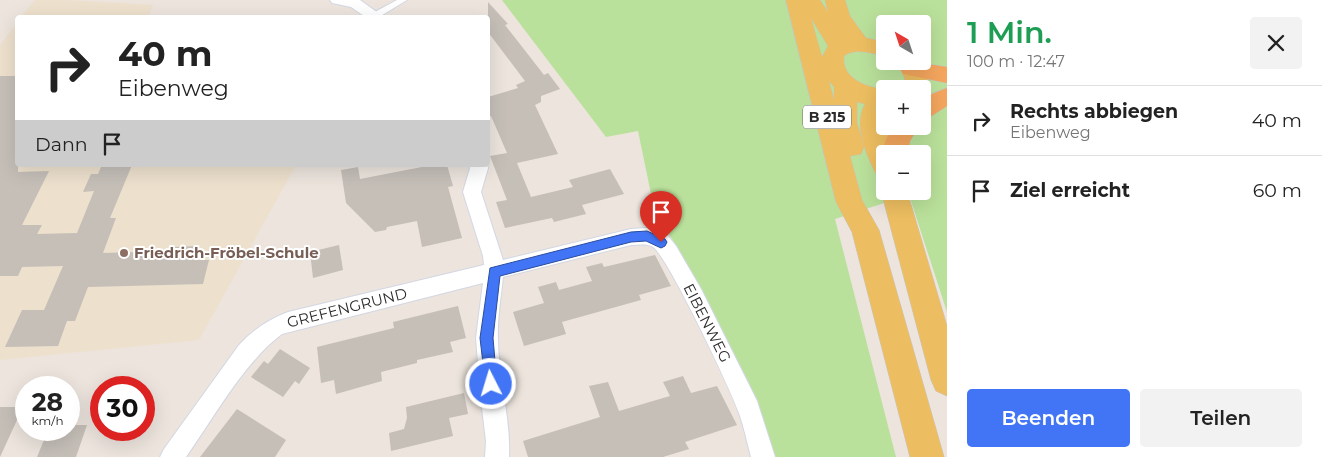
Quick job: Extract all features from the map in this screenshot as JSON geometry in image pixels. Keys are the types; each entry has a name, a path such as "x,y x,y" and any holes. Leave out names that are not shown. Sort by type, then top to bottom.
{"highway":[{"path":"912,76 947,74"},
{"path":"912,76 947,84"},
{"path":"931,104 947,96"}],"main road":[{"name":"B 215","path":"796,0 849,202 866,230 927,457"},
{"path":"810,0 840,47 862,43 876,47"},
{"path":"835,0 840,18 849,32 862,43"},
{"name":"B 215","path":"840,47 833,52 831,60 832,68 837,77 856,92 876,97"},
{"name":"B 215","path":"846,85 845,123 870,207 866,230"},
{"name":"B 215","path":"876,107 873,110 872,124 877,145"},
{"path":"897,200 947,380"}],"street":[{"path":"337,0 355,3 375,15"},
{"path":"479,167 472,192 493,256 494,272 487,338 492,400 498,441 497,457"},
{"name":"EIBENWEG","path":"494,272 631,237 647,236 661,242 669,252 694,296 749,408 762,457"},
{"name":"GREFENGRUND","path":"172,457 247,352 275,326 357,304 494,272"}],"lane":[{"path":"379,15 403,0"}],"shaded area":[{"path":"35,0 153,5 149,15 23,15"},
{"name":"Friedrich-Fröbel-Schule","path":"15,26 15,167 295,167 199,340 0,360 0,45"}],"green space":[{"path":"502,0 947,0 947,312 911,200 931,200 931,145 876,145 876,200 894,200 835,219 896,457 774,457 749,383 680,251 655,213 638,131 606,137"}],"building":[{"path":"488,2 508,24 505,25 544,75 548,73 560,89 541,96 541,102 535,105 558,154 517,163 531,197 573,187 569,180 610,169 624,194 582,205 586,214 554,222 552,218 505,228 496,202 507,200 490,156 507,153 490,116 490,96 518,88 516,85 525,81 490,35 490,15 488,15"},
{"path":"0,76 15,76 15,167 18,167 18,172 49,171 22,225 42,225 37,234 77,233 94,191 83,192 91,174 98,174 101,167 131,167 110,218 116,218 103,253 172,251 173,247 199,246 194,260 209,260 203,284 88,287 75,321 67,321 58,346 5,347 22,310 44,310 63,266 22,267 18,276 0,276"},
{"path":"358,167 360,179 422,167 448,167 453,186 448,187 462,238 422,247 417,221 387,227 386,230 375,232 346,203 341,170"},
{"path":"339,245 343,270 313,278 310,252"},
{"path":"655,255 671,286 639,295 641,300 562,322 566,334 524,346 513,312 544,303 538,287 556,282 559,290 592,281 586,267 602,263 604,267"},
{"path":"458,306 466,338 450,342 453,352 417,360 417,363 381,372 382,381 336,394 334,380 321,383 317,347 394,328 393,322"},
{"path":"280,349 310,368 299,384 295,381 283,397 251,377 264,361 268,364"},
{"path":"683,376 691,393 717,386 737,425 685,442 689,449 663,457 528,457 523,441 600,417 589,386 608,382 619,411 670,396 663,382"},
{"path":"464,393 468,414 449,418 453,436 391,451 389,433 404,429 407,418 406,407"},
{"path":"0,407 15,407 15,424 0,457"},
{"path":"237,409 286,440 275,457 200,457"},
{"path":"80,425 87,425 76,457 37,457 44,441 80,441"}],"place":[{"name":"Friedrich-Fröbel-Schule","path":"124,253"}],"route":[{"path":"491,384 487,338 494,272 631,237 647,236 661,242"}]}
